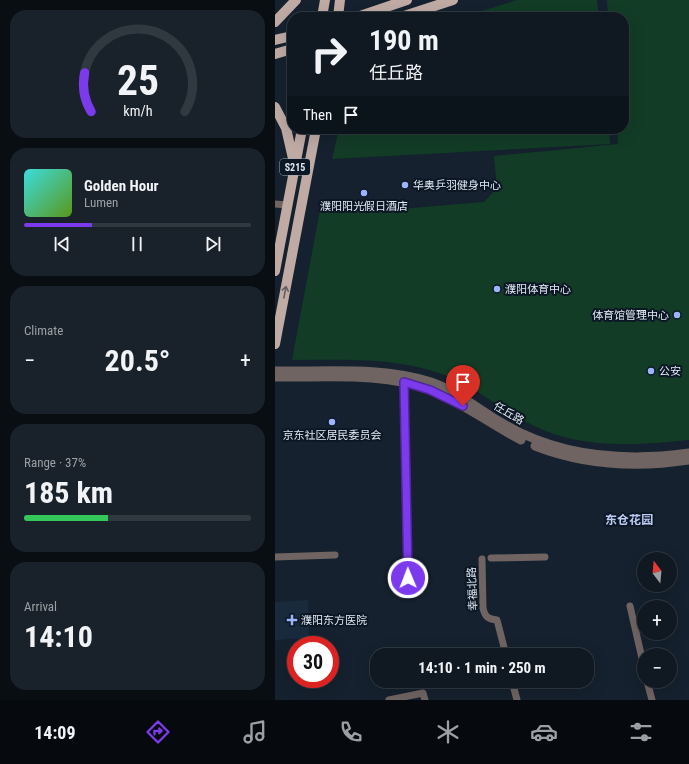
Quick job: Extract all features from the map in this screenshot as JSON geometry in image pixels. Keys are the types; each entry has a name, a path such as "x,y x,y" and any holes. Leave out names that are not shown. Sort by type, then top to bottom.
{"main road":[{"path":"275,22 296,0"},
{"path":"323,12 325,0"},
{"path":"339,12 340,0"},
{"path":"372,12 407,0"},
{"path":"416,12 452,0"},
{"path":"430,12 452,0"},
{"path":"275,40 287,37"},
{"path":"275,54 287,50"},
{"path":"275,107 287,133"},
{"path":"287,134 295,169"},
{"name":"S215","path":"275,270 301,134"},
{"name":"S215","path":"275,344 315,134"},
{"path":"309,162 319,134"}],"street":[{"path":"275,204 287,205"},
{"name":"任丘路","path":"275,371 382,372 410,376 433,383 455,393 525,436 551,446 598,456 627,458 689,453"},
{"name":"任丘路","path":"275,377 382,379 404,382 452,399 498,428 523,441 549,451 575,458 624,465 689,460"},
{"path":"404,382 408,578"},
{"path":"275,557 335,555"},
{"path":"491,558 545,557"},
{"name":"幸福北路","path":"482,558 484,615 489,619 497,620 504,648"},
{"path":"630,606 640,648"},
{"path":"514,688 517,700"},
{"path":"649,688 652,700"},
{"path":"389,700 424,696"}],"shaded area":[{"name":"濮阳东方医院","path":"308,600 309,636 287,636 287,639 275,640 275,602"}],"green space":[{"path":"517,0 597,0 598,12 479,12"},
{"name":"濮阳体育中心","path":"607,0 689,0 689,440 645,444 582,441 541,429 521,419 461,382 439,373 403,364 367,360 292,360 320,210 365,207 365,212 484,202 497,188 494,156 618,144 617,134 629,134 629,12 608,12"},
{"path":"338,134 609,134 610,144 332,159"}],"place":[{"name":"华奥乒羽健身中心","path":"405,185"},
{"name":"濮阳阳光假日酒店","path":"364,193"},
{"name":"濮阳体育中心","path":"497,289"},
{"name":"体育馆管理中心","path":"677,315"},
{"name":"公安","path":"651,371"},
{"name":"京东社区居民委员会","path":"332,422"},
{"name":"濮阳东方医院","path":"292,620"}],"district":[{"name":"东仓花园","path":"629,520"}],"route":[{"path":"408,578 404,382 430,390 452,399 463,406"}]}
